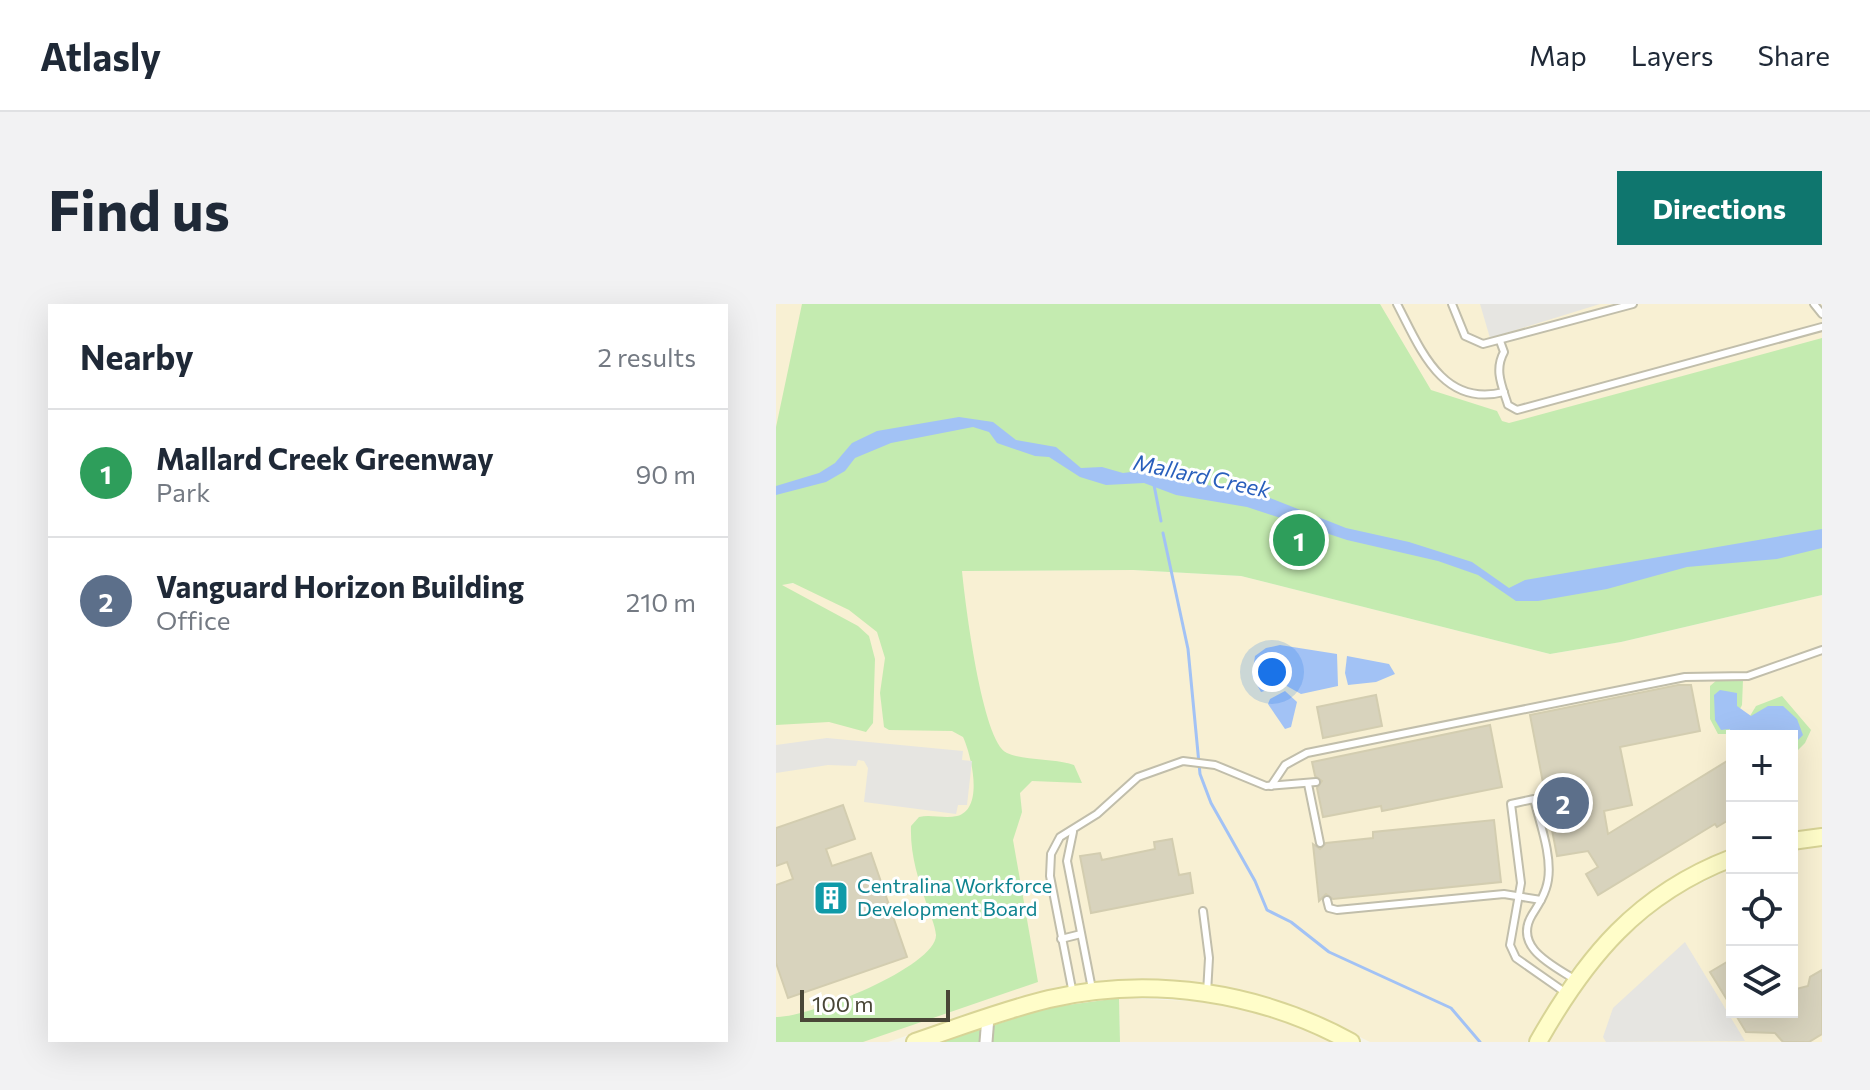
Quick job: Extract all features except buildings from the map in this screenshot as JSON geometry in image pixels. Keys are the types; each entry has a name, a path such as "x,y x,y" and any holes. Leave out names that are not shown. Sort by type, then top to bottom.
{"street":[{"path":"1798,840 1822,837"},
{"path":"1538,1042 1570,986 1608,939 1634,915 1673,887 1726,861"},
{"path":"915,1042 988,1017 1073,994 1150,988 1207,993 1280,1010 1351,1042"},
{"path":"986,1042 988,1017"}],"lane":[{"path":"1397,304 1431,369 1442,379 1468,392 1504,392"},
{"path":"1452,304 1459,328 1467,339 1483,344 1609,307 1633,304"},
{"path":"1814,304 1822,314"},
{"path":"1500,341 1504,352 1498,369 1504,392 1511,409 1526,409 1822,327"},
{"path":"1271,786 1285,765 1307,753 1685,677 1748,676 1822,650"},
{"path":"1073,994 1049,862 1060,837 1097,814 1138,777 1183,761 1215,765 1271,786 1312,783 1320,843"},
{"path":"1526,930 1549,876 1534,799 1511,804 1521,864 1510,945 1516,958 1570,986"},
{"path":"1074,828 1067,845 1067,861 1093,992"},
{"path":"1327,900 1329,908 1337,910 1519,894 1541,900"},
{"path":"1203,911 1209,958 1207,993"},
{"path":"1512,928 1526,930"},
{"path":"1526,930 1536,953 1570,986"},
{"path":"1061,939 1081,934"}],"shaded area":[{"path":"776,304 1822,304 1822,487 776,447"},
{"path":"1480,304 1600,304 1490,338"},
{"path":"1133,570 1241,576 1550,654 1621,642 1822,595 1822,828 1798,831 1798,730 1726,730 1726,852 1663,884 1614,922 1567,975 1527,1042 1370,1042 1313,1014 1262,996 1200,983 1136,980 1085,984 1025,996 888,1042 776,1042 776,585 920,571"},
{"path":"827,738 963,751 962,760 972,761 967,805 958,805 956,814 864,802 868,768 864,761 858,760 856,766 828,765 776,773 776,745"},
{"path":"1822,846 1822,1042 1547,1042 1583,983 1623,938 1675,896 1726,871 1726,1018 1798,1018 1798,850"},
{"path":"1685,942 1726,1010 1726,1018 1731,1018 1745,1041 1606,1042 1603,1037 1613,1008"},
{"path":"1119,998 1193,1001 1233,1007 1293,1024 1333,1042 1120,1042"}],"green space":[{"path":"802,304 1380,304 1431,390 1497,411 1502,421 1509,423 1822,338 1822,595 1621,642 1550,654 1241,576 1133,570 962,571 976,669 998,743 1014,756 1074,765 1082,783 1032,781 1020,793 1022,812 1013,840 1038,982 863,1042 776,1042 776,1017 813,1010 867,989 916,962 931,948 936,935 915,866 911,826 919,817 957,816 966,811 971,803 974,780 963,737 952,731 889,730 884,727 880,693 885,658 877,632 849,610 793,583 782,585 858,626 869,636 875,659 873,723 866,732 829,722 776,725 776,427"},
{"path":"1717,680 1743,680 1742,705 1726,734 1718,734 1710,719 1710,686"},
{"path":"1782,696 1811,730 1805,743 1798,750 1798,730 1742,730 1756,706"},
{"path":"1119,998 1120,1042 942,1042 1046,1008"}],"water":[{"path":"959,417 993,422 1016,440 1056,447 1081,468 1102,467 1123,473 1147,470 1195,483 1260,494 1346,528 1409,542 1472,562 1509,588 1525,580 1822,529 1822,548 1777,559 1687,567 1607,589 1538,601 1516,601 1478,575 1438,561 1347,540 1247,507 1176,495 1144,483 1106,485 1080,477 1049,457 1035,456 997,443 989,432 973,427 891,443 855,458 845,471 826,482 776,495 776,486 819,473 835,463 852,443 877,431"},
{"path":"1280,645 1337,654 1338,686 1301,694 1285,685 1261,692 1252,676 1255,656 1266,648"},
{"path":"1347,656 1389,664 1395,674 1376,682 1348,685 1345,673"},
{"path":"1720,690 1737,693 1737,706 1751,716 1768,706 1783,706 1797,719 1803,735 1798,740 1798,730 1721,730 1715,720 1714,695"},
{"path":"1285,691 1297,702 1291,727 1285,729 1268,704 1270,699"}],"waterway":[{"name":"Mallard Creek","path":"1154,485 1161,521"},
{"path":"1163,533 1188,649 1200,774 1211,803 1255,881 1267,910 1291,922 1329,952 1451,1008 1480,1042"}],"place":[{"name":"Mallard Creek Greenway","path":"1299,540"},
{"name":"Vanguard Horizon Building","path":"1563,803"},
{"name":"Centralina Workforce Development Board","path":"831,898"}]}
